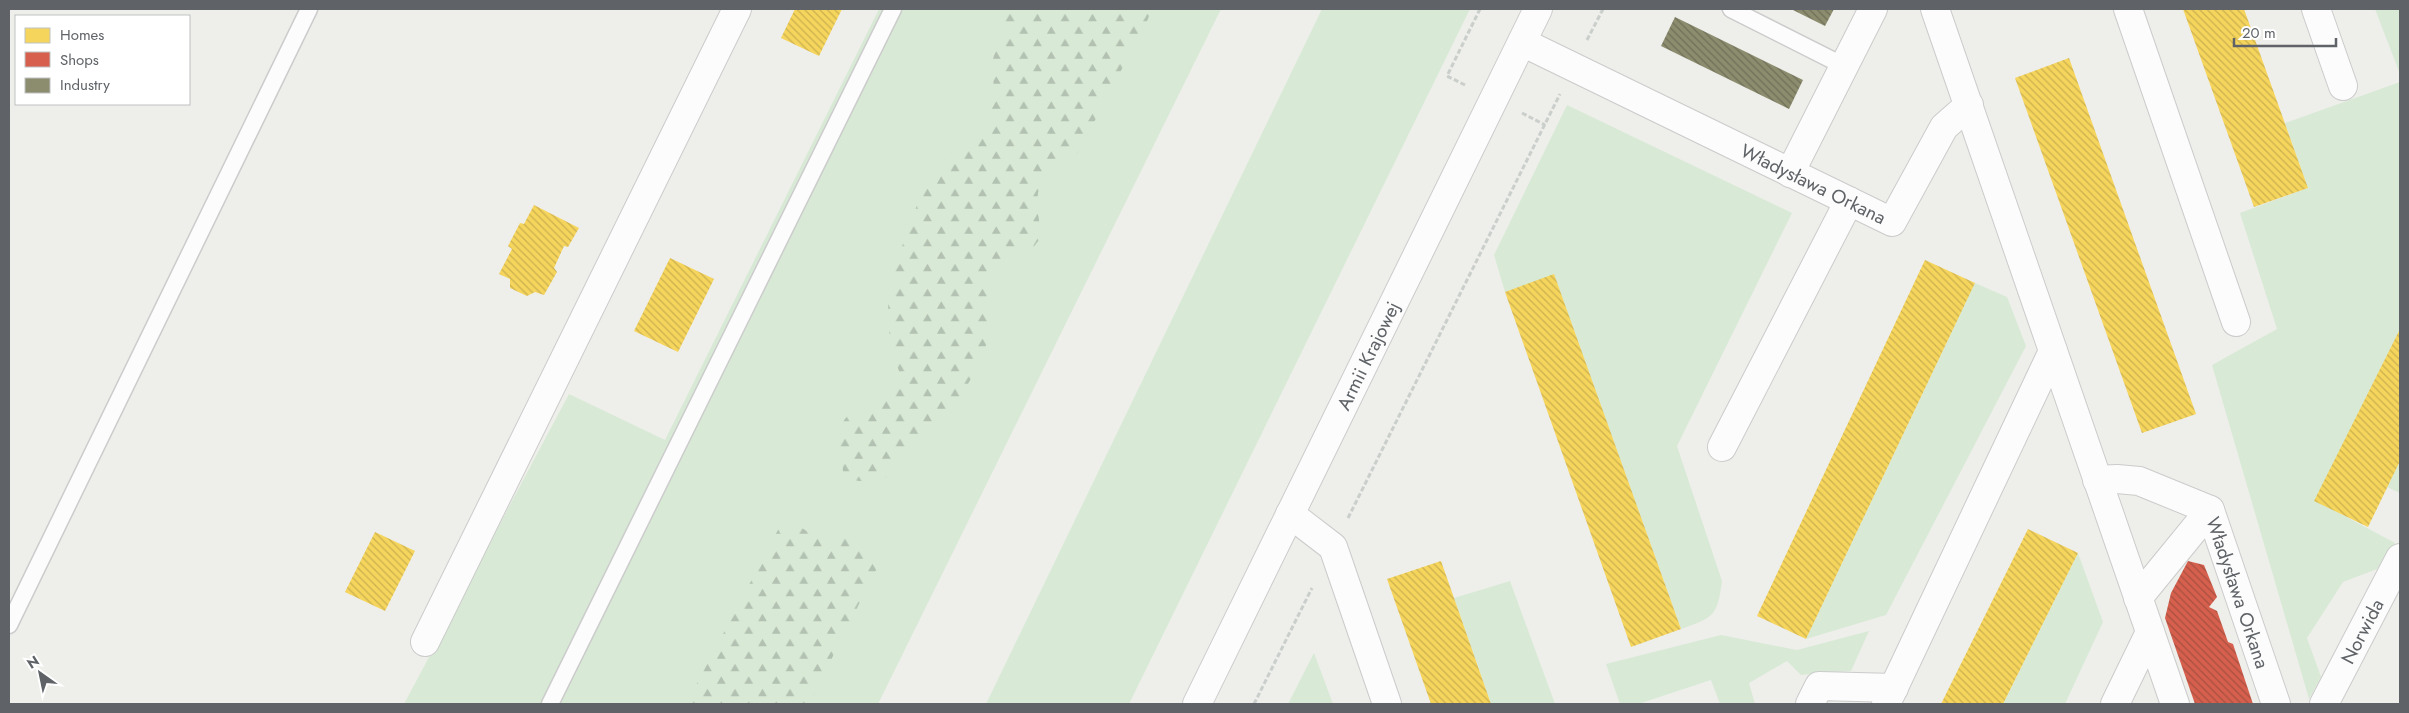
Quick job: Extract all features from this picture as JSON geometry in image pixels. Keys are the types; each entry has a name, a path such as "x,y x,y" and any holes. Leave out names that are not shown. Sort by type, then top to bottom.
{"street":[{"path":"426,642 736,9"},
{"name":"Armii Krajowej","path":"1197,704 1538,9"},
{"path":"1790,173 1873,9"},
{"path":"1934,9 1969,105 2175,704"},
{"path":"2128,9 2236,322"},
{"path":"2316,9 2343,86"},
{"name":"Władysława Orkana","path":"1522,42 1892,222 1944,127 1969,105"},
{"path":"1722,446 1849,201"},
{"path":"1810,704 1819,686 1890,696 2053,351"},
{"name":"Władysława Orkana","path":"2097,480 2139,481 2210,510 2276,704"},
{"path":"2138,598 2210,510"},
{"path":"1290,514 1333,548 1387,704"},
{"name":"Norwida","path":"2324,704 2400,558"},
{"path":"2114,704 2150,632"}],"lane":[{"path":"9,625 309,9"},
{"path":"550,704 893,9"},
{"path":"1731,9 1844,66"}],"path":[{"path":"1447,76 1480,9"},
{"path":"1254,704 1603,9"}],"green space":[{"path":"879,9 1221,9 878,704 404,704 569,394 665,440"},
{"path":"1009,9 1151,9 1148,19 1079,151 1069,161 1050,171 1040,185 1037,202 1042,236 1032,249 1014,252 998,261 989,279 990,336 972,377 953,409 927,431 912,439 901,451 894,470 879,483 851,480 843,472 839,440 841,427 851,412 864,413 889,398 899,371 890,346 888,303 895,266 921,194 943,160 966,147 988,123 994,91 992,62"},
{"path":"1322,9 1470,9 1129,704 986,704"},
{"path":"2375,9 2400,9 2400,74"},
{"path":"2400,82 2400,329 2315,500 2395,543 2377,569 2343,582 2307,638 2321,677 2309,699 2212,365 2277,329 2240,213 2308,188 2285,123"},
{"path":"1567,105 1792,213 1677,446 1722,581 1716,609 1712,614 1701,622 1681,629 1554,275 1505,292 1494,255"},
{"path":"1975,283 2007,297 2026,346 1886,615 1806,639"},
{"path":"2400,461 2400,493 2387,487"},
{"path":"792,522 810,533 845,537 877,568 809,704 686,704 779,528 785,523"},
{"path":"2078,553 2103,622 2065,704 2003,704"},
{"path":"1510,581 1555,704 1491,704 1454,598"},
{"path":"1869,631 1851,671 1801,675 1787,661 1749,683 1755,704 1720,704 1711,680 1638,704 1620,704 1606,664 1721,635 1797,650"},
{"path":"1314,653 1333,704 1288,704"}],"building: Homes":[{"path":"795,9 842,9 819,56 781,38"},
{"path":"2183,9 2244,9 2308,188 2254,207"},
{"path":"2069,58 2196,414 2142,433 2015,78"},
{"path":"534,205 579,228 568,247 564,246 554,268 557,272 544,295 535,292 527,296 510,288 510,279 499,274 512,249 508,246 520,223 524,224"},
{"path":"670,258 714,279 678,352 634,331"},
{"path":"1925,260 1975,283 1806,639 1757,616"},
{"path":"1554,274 1681,629 1631,647 1505,292"},
{"path":"2400,329 2400,461 2368,527 2314,501"},
{"path":"2028,529 2078,553 2003,704 1941,704"},
{"path":"375,532 415,551 385,611 345,592"},
{"path":"1441,561 1491,704 1431,704 1387,579"}],"building: Shops":[{"path":"2188,561 2204,565 2217,597 2209,607 2217,611 2228,642 2233,644 2253,704 2195,704 2165,618 2171,593"}],"building: Industry":[{"path":"1791,9 1834,9 1825,26"},
{"path":"1675,17 1803,80 1789,109 1661,46"}]}
